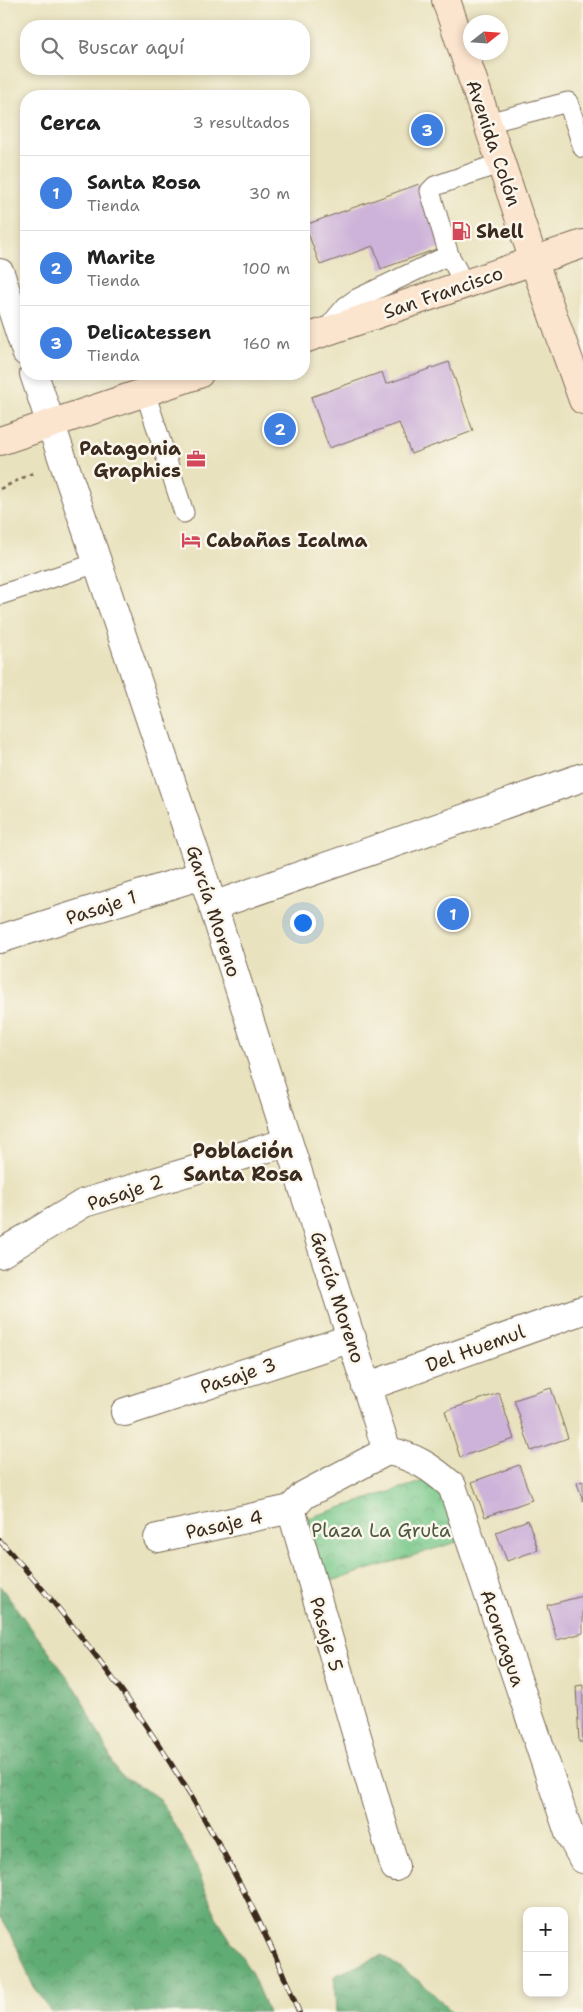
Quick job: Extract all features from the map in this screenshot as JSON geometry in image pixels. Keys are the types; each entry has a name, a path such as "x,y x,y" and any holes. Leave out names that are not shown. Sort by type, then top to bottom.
{"main road":[{"name":"Avenida Colón","path":"446,0 583,400"},
{"name":"San Francisco","path":"314,335 583,244"},
{"path":"0,441 181,380"}],"street":[{"path":"0,273 20,334"},
{"name":"García Moreno","path":"36,380 213,906 387,1451"},
{"path":"213,906 583,777"},
{"name":"Pasaje 1","path":"0,939 202,875"},
{"name":"Pasaje 2","path":"0,1254 84,1204 288,1142"},
{"name":"Del Huemul","path":"366,1386 583,1310"},
{"name":"Pasaje 3","path":"125,1412 352,1338"},
{"path":"291,1510 304,1495 387,1451"},
{"name":"Aconcagua","path":"387,1451 404,1454 429,1466 452,1486 569,1833 583,1860"},
{"name":"Pasaje 4","path":"158,1538 291,1510"},
{"name":"Pasaje 5","path":"291,1510 396,1867"}],"lane":[{"path":"488,123 568,102 583,148"},
{"path":"465,285 449,255 430,191 435,186 501,163"},
{"path":"314,335 356,299 449,255"},
{"path":"144,392 184,513"},
{"path":"0,595 97,563"}],"path":[{"path":"0,488 63,460"}],"green space":[{"name":"Plaza La Gruta","path":"440,1476 460,1541 322,1584 302,1520"},
{"path":"0,1586 77,1690 118,1773 159,1798 193,1858 217,1919 251,1972 268,2012 51,2012 31,1982 14,1940 0,1916"},
{"path":"382,1955 423,1984 452,2012 336,2012 334,1976"}],"building":[{"path":"419,184 442,247 381,269 373,246 320,265 310,238 310,223"},
{"path":"449,362 473,431 411,454 399,423 329,448 311,397 382,372 386,384"},
{"path":"551,1388 568,1438 531,1451 514,1400"},
{"path":"499,1393 514,1439 460,1457 445,1411"},
{"path":"519,1465 532,1500 485,1517 472,1482"},
{"path":"583,1481 583,1501 577,1483"},
{"path":"528,1520 538,1550 507,1561 496,1532"},
{"path":"583,1596 583,1633 557,1640 547,1605"},
{"path":"583,1685 583,1742 579,1742 576,1686"}],"railway":[{"path":"0,1541 90,1649 132,1705 170,1763 207,1823 240,1884 271,1947 299,2012"}],"place":[{"name":"Delicatessen","path":"427,130"},
{"name":"Shell","path":"461,231"},
{"name":"Marite","path":"280,429"},
{"name":"Patagonia Graphics","path":"196,459"},
{"name":"Cabañas Icalma","path":"191,540"},
{"name":"Santa Rosa","path":"453,914"}],"district":[{"name":"Población Santa Rosa","path":"243,1162"}]}
